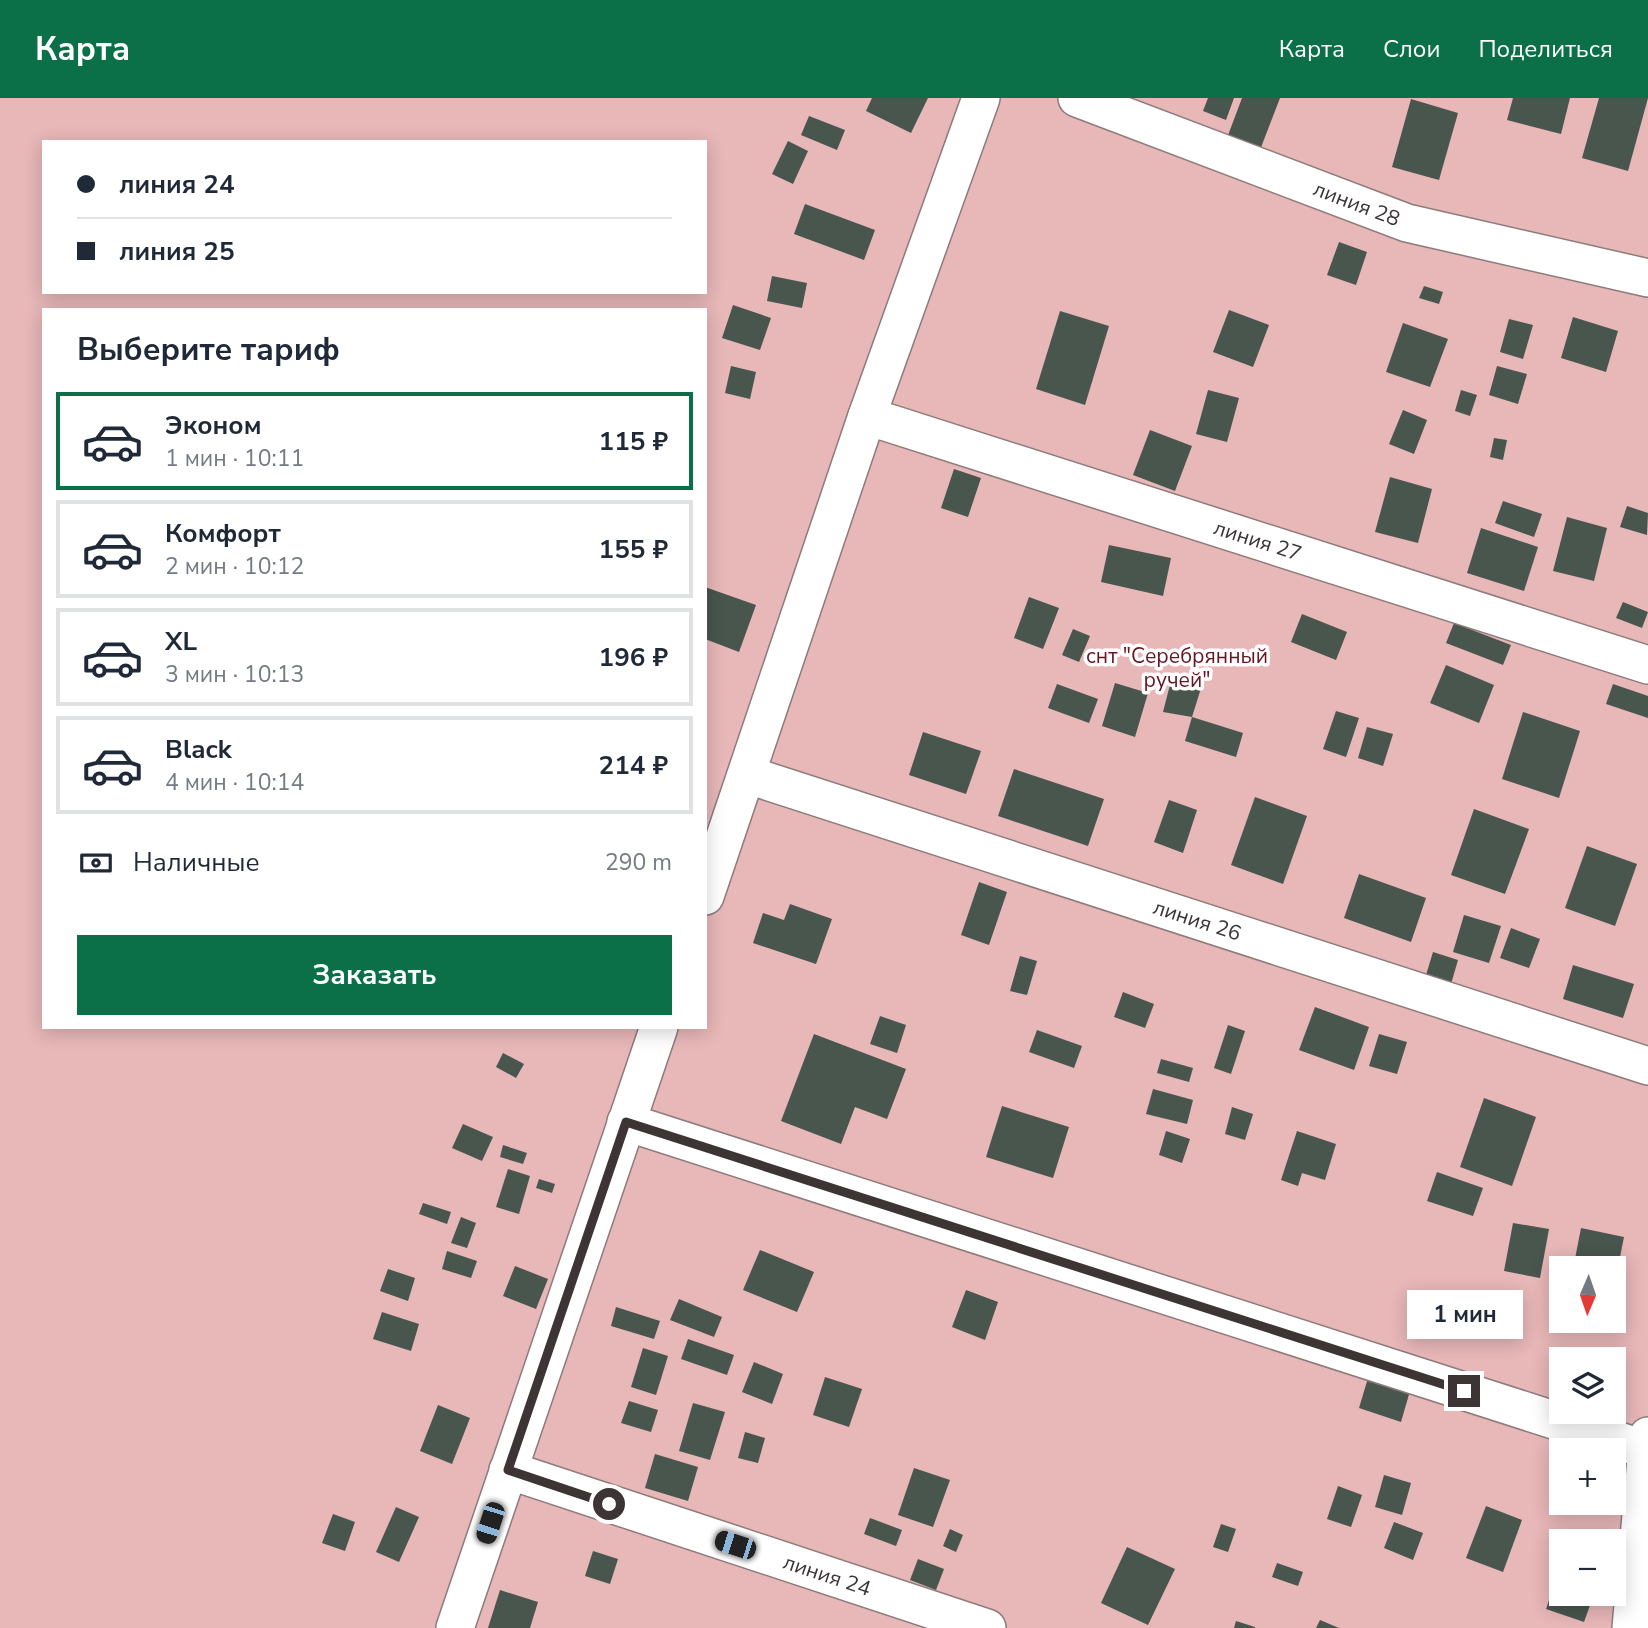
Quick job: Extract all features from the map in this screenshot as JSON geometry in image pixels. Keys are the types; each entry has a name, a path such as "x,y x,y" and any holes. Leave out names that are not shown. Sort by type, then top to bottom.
{"street":[{"path":"707,890 867,416 981,98"},
{"name":"линия 28","path":"1077,98 1407,223 1648,278"},
{"name":"линия 27","path":"867,416 1648,665"},
{"name":"линия 26","path":"748,775 1648,1066"},
{"path":"455,1628 658,1029"},
{"path":"626,1122 1648,1443 1631,1628"},
{"name":"линия 24","path":"508,1470 987,1628"}],"green space":[{"name":"снт \"Серебрянный ручей\"","path":"0,98 1648,98 1648,1628 0,1628"}],"building":[{"path":"872,98 928,98 911,133 866,111"},
{"path":"1208,98 1234,98 1226,120 1203,111"},
{"path":"1242,98 1280,98 1260,150 1227,138"},
{"path":"1513,98 1570,98 1561,134 1507,120"},
{"path":"1599,98 1648,98 1628,171 1582,158"},
{"path":"1411,99 1458,113 1439,180 1392,167"},
{"path":"809,116 845,130 837,150 801,135"},
{"path":"788,141 808,151 793,184 772,174"},
{"path":"805,204 875,230 864,260 794,234"},
{"path":"1339,242 1367,252 1356,285 1327,275"},
{"path":"772,276 807,283 802,308 767,301"},
{"path":"1424,286 1443,292 1439,304 1419,298"},
{"path":"733,305 771,318 760,350 722,338"},
{"path":"1229,310 1269,325 1253,367 1213,352"},
{"path":"1060,311 1109,326 1085,405 1036,389"},
{"path":"1573,317 1618,331 1606,372 1561,358"},
{"path":"1509,319 1533,325 1523,359 1500,352"},
{"path":"1403,323 1448,339 1430,387 1386,372"},
{"path":"731,366 756,372 750,399 725,393"},
{"path":"1497,366 1527,374 1518,404 1489,395"},
{"path":"1208,390 1239,398 1227,442 1196,434"},
{"path":"1461,390 1477,395 1470,416 1455,411"},
{"path":"1403,410 1427,420 1414,454 1389,444"},
{"path":"1150,430 1192,446 1175,491 1133,475"},
{"path":"1494,438 1507,440 1503,460 1490,457"},
{"path":"954,469 981,478 968,517 941,508"},
{"path":"1390,477 1432,489 1418,543 1375,532"},
{"path":"1503,501 1542,514 1534,537 1495,523"},
{"path":"1627,506 1648,513 1647,535 1620,527"},
{"path":"1567,517 1607,528 1594,581 1553,571"},
{"path":"1481,528 1538,547 1524,591 1467,573"},
{"path":"1109,545 1171,558 1163,596 1101,582"},
{"path":"707,588 756,605 739,652 707,640"},
{"path":"1029,597 1059,608 1043,649 1014,638"},
{"path":"1623,602 1648,612 1642,628 1616,618"},
{"path":"1302,614 1347,632 1336,660 1291,642"},
{"path":"1454,623 1511,645 1503,665 1446,643"},
{"path":"1073,629 1090,636 1079,662 1062,655"},
{"path":"1446,665 1494,685 1479,723 1430,703"},
{"path":"1172,677 1202,685 1192,717 1163,712"},
{"path":"1115,683 1148,693 1135,737 1102,726"},
{"path":"1057,684 1098,699 1089,723 1048,708"},
{"path":"1613,684 1648,696 1648,718 1606,704"},
{"path":"1336,711 1359,718 1346,757 1323,749"},
{"path":"1523,712 1580,731 1559,798 1502,779"},
{"path":"1192,717 1243,733 1236,757 1185,741"},
{"path":"1367,727 1393,734 1383,766 1358,758"},
{"path":"923,732 981,751 966,794 909,775"},
{"path":"1014,769 1104,799 1088,846 998,816"},
{"path":"1255,797 1307,816 1283,884 1231,865"},
{"path":"1169,800 1197,810 1183,853 1154,842"},
{"path":"1474,809 1529,829 1505,894 1451,875"},
{"path":"1587,846 1637,864 1615,926 1565,908"},
{"path":"1359,874 1426,898 1411,942 1344,918"},
{"path":"979,882 1007,892 989,945 961,935"},
{"path":"790,904 832,919 816,964 753,943 763,913 784,920"},
{"path":"1464,915 1501,926 1489,963 1453,952"},
{"path":"1511,928 1540,939 1529,968 1500,958"},
{"path":"1433,952 1458,960 1451,984 1426,975"},
{"path":"1020,956 1037,961 1027,995 1010,991"},
{"path":"1573,965 1634,984 1623,1018 1563,999"},
{"path":"1123,992 1154,1004 1145,1028 1114,1017"},
{"path":"1315,1007 1369,1027 1354,1070 1299,1050"},
{"path":"880,1016 906,1025 897,1053 870,1044"},
{"path":"1228,1025 1245,1031 1231,1074 1214,1068"},
{"path":"1037,1030 1082,1046 1074,1068 1029,1052"},
{"path":"814,1034 906,1069 887,1119 855,1107 841,1144 781,1121"},
{"path":"1379,1034 1407,1042 1397,1074 1369,1066"},
{"path":"503,1053 524,1064 516,1078 496,1067"},
{"path":"1161,1059 1193,1068 1189,1082 1157,1073"},
{"path":"1153,1089 1193,1100 1187,1124 1146,1114"},
{"path":"1484,1098 1536,1117 1512,1186 1460,1167"},
{"path":"1002,1106 1069,1127 1053,1178 986,1157"},
{"path":"1232,1107 1253,1114 1245,1140 1225,1134"},
{"path":"463,1124 493,1137 482,1161 452,1148"},
{"path":"1166,1131 1190,1139 1182,1163 1159,1155"},
{"path":"1297,1131 1336,1144 1325,1180 1302,1173 1298,1186 1281,1180"},
{"path":"503,1145 527,1153 523,1164 500,1157"},
{"path":"508,1169 530,1176 519,1214 496,1207"},
{"path":"1437,1172 1483,1188 1473,1216 1427,1201"},
{"path":"539,1179 555,1184 552,1193 536,1188"},
{"path":"423,1203 451,1212 447,1224 419,1214"},
{"path":"461,1217 476,1223 467,1248 451,1243"},
{"path":"1513,1223 1549,1229 1540,1278 1504,1271"},
{"path":"1581,1228 1624,1237 1620,1256 1576,1256"},
{"path":"760,1250 814,1272 797,1312 743,1290"},
{"path":"447,1251 477,1261 471,1278 442,1269"},
{"path":"515,1266 548,1279 536,1309 503,1296"},
{"path":"388,1269 415,1278 408,1301 380,1291"},
{"path":"966,1290 998,1302 985,1340 952,1327"},
{"path":"679,1299 722,1317 714,1337 670,1320"},
{"path":"616,1307 660,1321 654,1339 611,1326"},
{"path":"382,1312 419,1324 411,1351 373,1339"},
{"path":"688,1339 734,1355 727,1375 681,1359"},
{"path":"643,1348 668,1356 656,1395 631,1387"},
{"path":"754,1362 783,1374 772,1404 742,1392"},
{"path":"825,1377 862,1389 849,1427 813,1415"},
{"path":"1368,1378 1410,1391 1401,1422 1359,1408"},
{"path":"629,1401 658,1410 651,1432 621,1423"},
{"path":"693,1403 725,1412 710,1460 679,1451"},
{"path":"438,1405 470,1418 452,1464 420,1451"},
{"path":"745,1432 765,1438 758,1463 738,1458"},
{"path":"655,1454 698,1467 688,1501 645,1488"},
{"path":"914,1468 950,1480 933,1527 898,1515"},
{"path":"1384,1475 1411,1483 1402,1515 1375,1507"},
{"path":"1338,1486 1362,1495 1351,1527 1327,1519"},
{"path":"1486,1506 1522,1520 1503,1572 1466,1558"},
{"path":"396,1507 419,1517 399,1562 376,1552"},
{"path":"333,1514 355,1522 345,1551 322,1543"},
{"path":"870,1518 902,1530 896,1546 864,1534"},
{"path":"1394,1522 1423,1533 1413,1560 1384,1548"},
{"path":"1221,1524 1236,1529 1228,1552 1213,1547"},
{"path":"950,1529 963,1535 956,1552 943,1546"},
{"path":"1127,1547 1175,1569 1148,1625 1101,1603"},
{"path":"593,1551 618,1559 610,1584 585,1576"},
{"path":"918,1559 944,1569 936,1590 910,1580"},
{"path":"1277,1563 1303,1572 1298,1586 1272,1577"},
{"path":"500,1590 538,1602 530,1628 488,1628"},
{"path":"1549,1600 1549,1606 1590,1606 1584,1622 1546,1609"},
{"path":"1320,1620 1339,1628 1316,1628"},
{"path":"1236,1621 1255,1627 1255,1628 1234,1628"}],"route":[{"path":"609,1504 508,1470 626,1122 1464,1391"}]}
